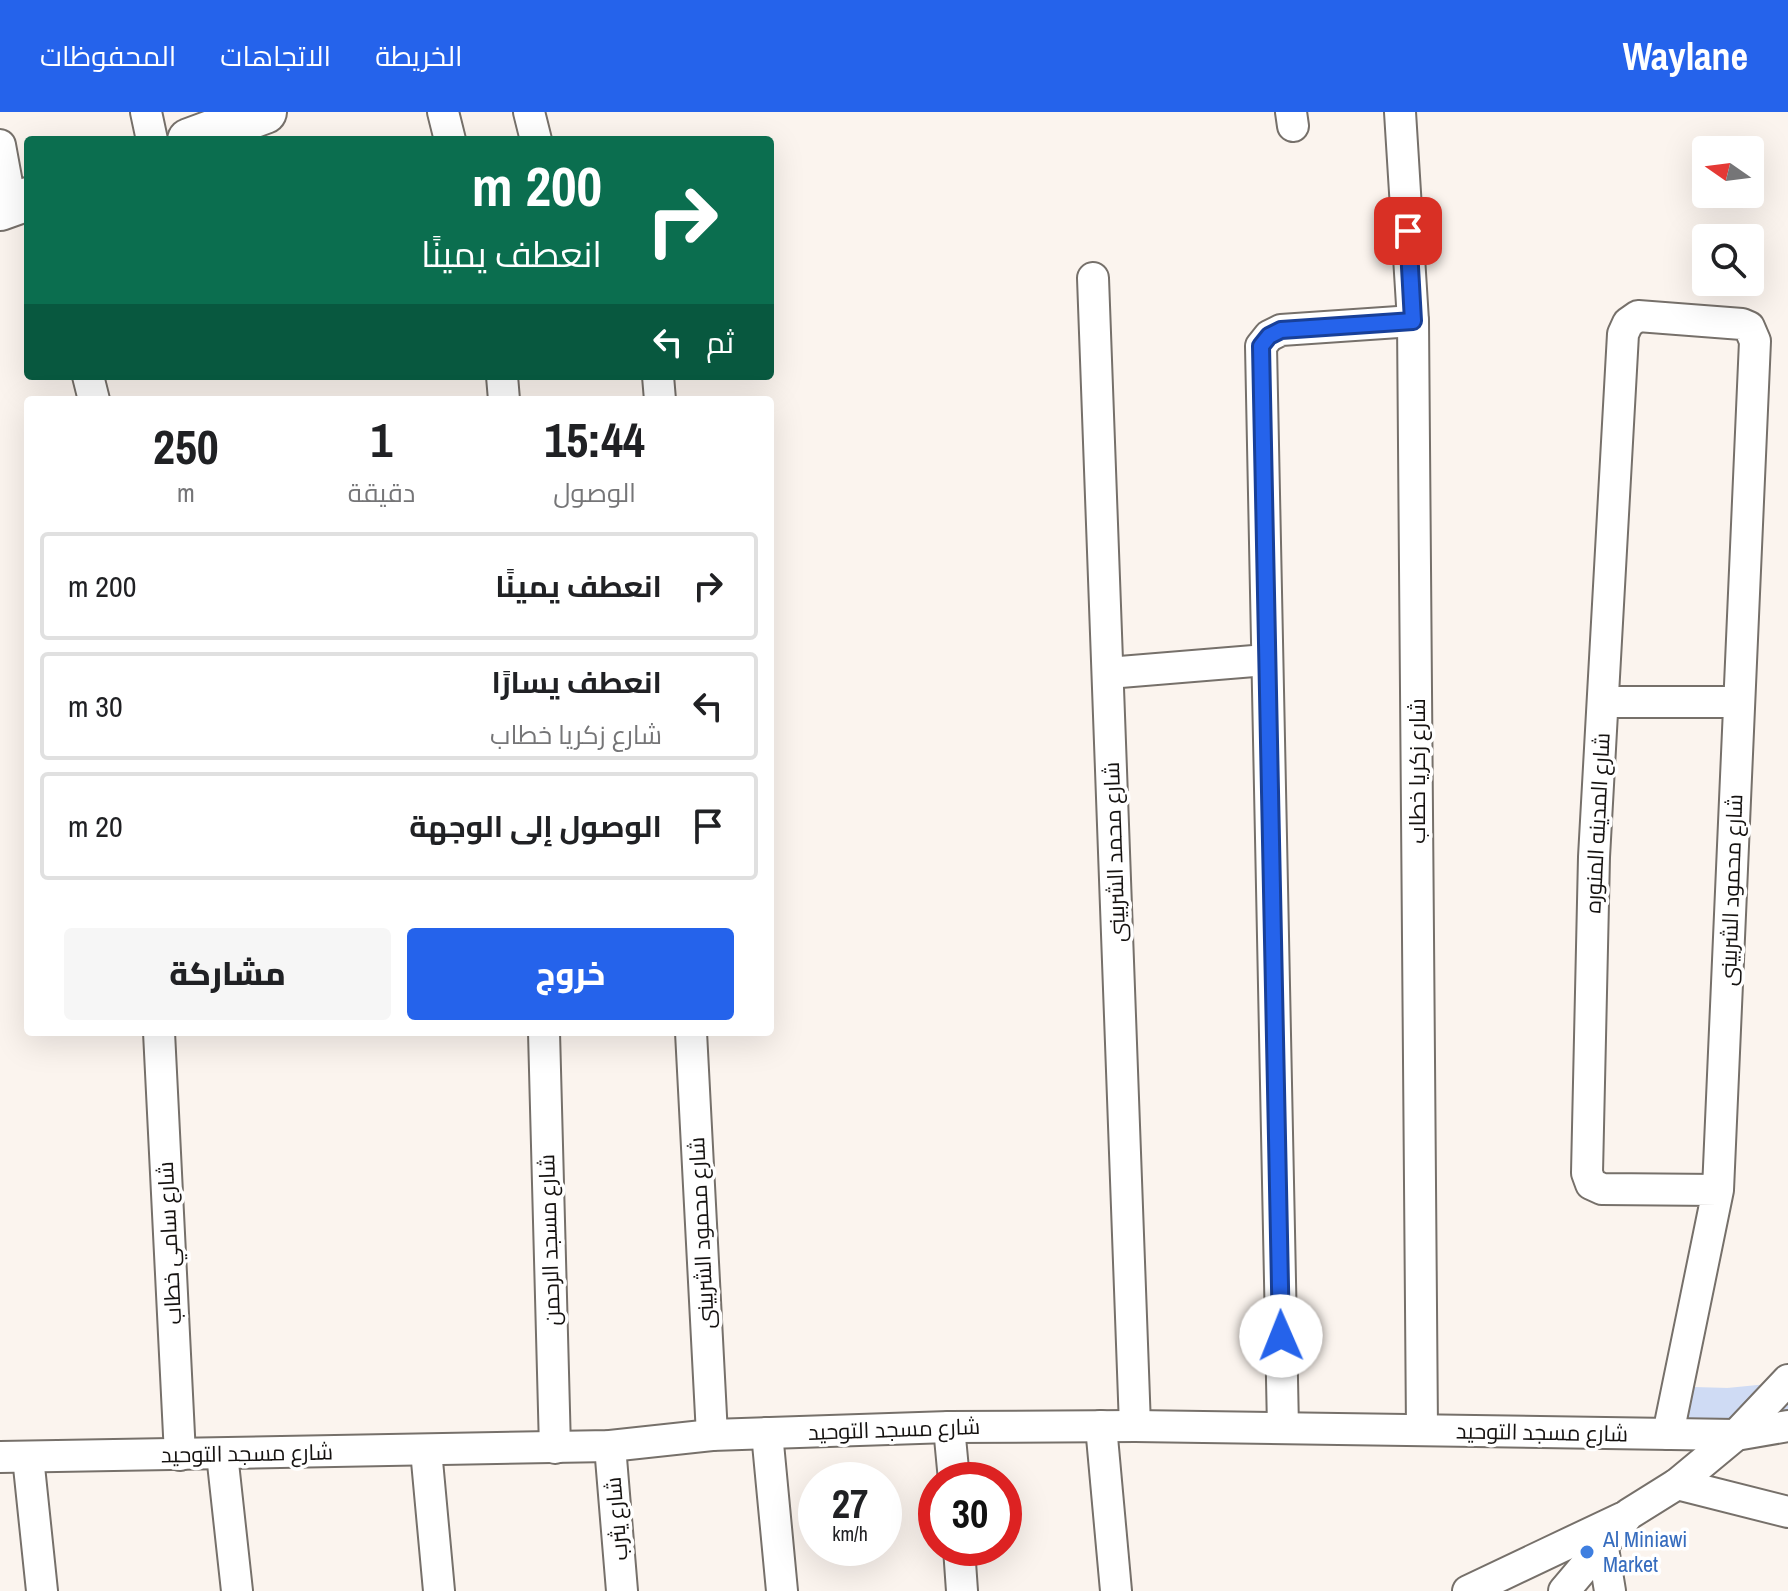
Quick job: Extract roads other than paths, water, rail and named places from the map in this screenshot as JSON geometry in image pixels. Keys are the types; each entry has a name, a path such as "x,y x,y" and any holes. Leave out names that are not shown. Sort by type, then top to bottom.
{"street":[{"path":"146,112 151,136"},
{"path":"200,136 265,112"},
{"path":"443,112 449,136"},
{"path":"529,112 535,136"},
{"name":"شارع زكريا خطاب","path":"1400,112 1413,321 1422,1430"},
{"path":"0,145 13,204"},
{"name":"شارع محمد الشربينى","path":"1093,278 1135,1426"},
{"name":"شارع المدينه المنوره","path":"1718,1190 1602,1189 1591,1184 1587,1173 1594,857 1623,334 1628,323 1638,316 1650,316 1742,324 1749,327 1755,341"},
{"path":"1283,1428 1261,346 1269,336 1281,330 1413,321"},
{"name":"شارع محمود الشربينى","path":"1668,1434 1718,1190 1755,341"},
{"path":"1108,673 1266,660"},
{"path":"1603,702 1739,702"},
{"name":"شارع سامي خطاب","path":"159,1036 180,1455"},
{"name":"شارع مسجد الرحمن","path":"544,1036 555,1448"},
{"name":"شارع محمود الشربينى","path":"691,1036 712,1435"},
{"path":"1468,1591 1629,1514 1677,1484 1736,1435 1782,1389"},
{"path":"1101,1426 1116,1591"},
{"name":"شارع مسجد التوحيد","path":"14,1457 555,1448 610,1446 712,1435 949,1427 1135,1426 1736,1435 1788,1426"},
{"path":"949,1427 952,1462"},
{"path":"767,1433 782,1591"},
{"name":"شارع يثرب","path":"610,1446 622,1591"},
{"path":"426,1450 439,1591"},
{"path":"222,1454 237,1591"},
{"path":"14,1457 42,1591"},
{"path":"1677,1484 1788,1512"},
{"path":"1564,1591 1629,1514"},
{"path":"1603,1548 1610,1591"},
{"path":"960,1566 962,1591"}],"waterway":[{"path":"1693,1405 1729,1406 1788,1400"}],"place":[{"name":"Al Miniawi Market","path":"1587,1552"}]}
